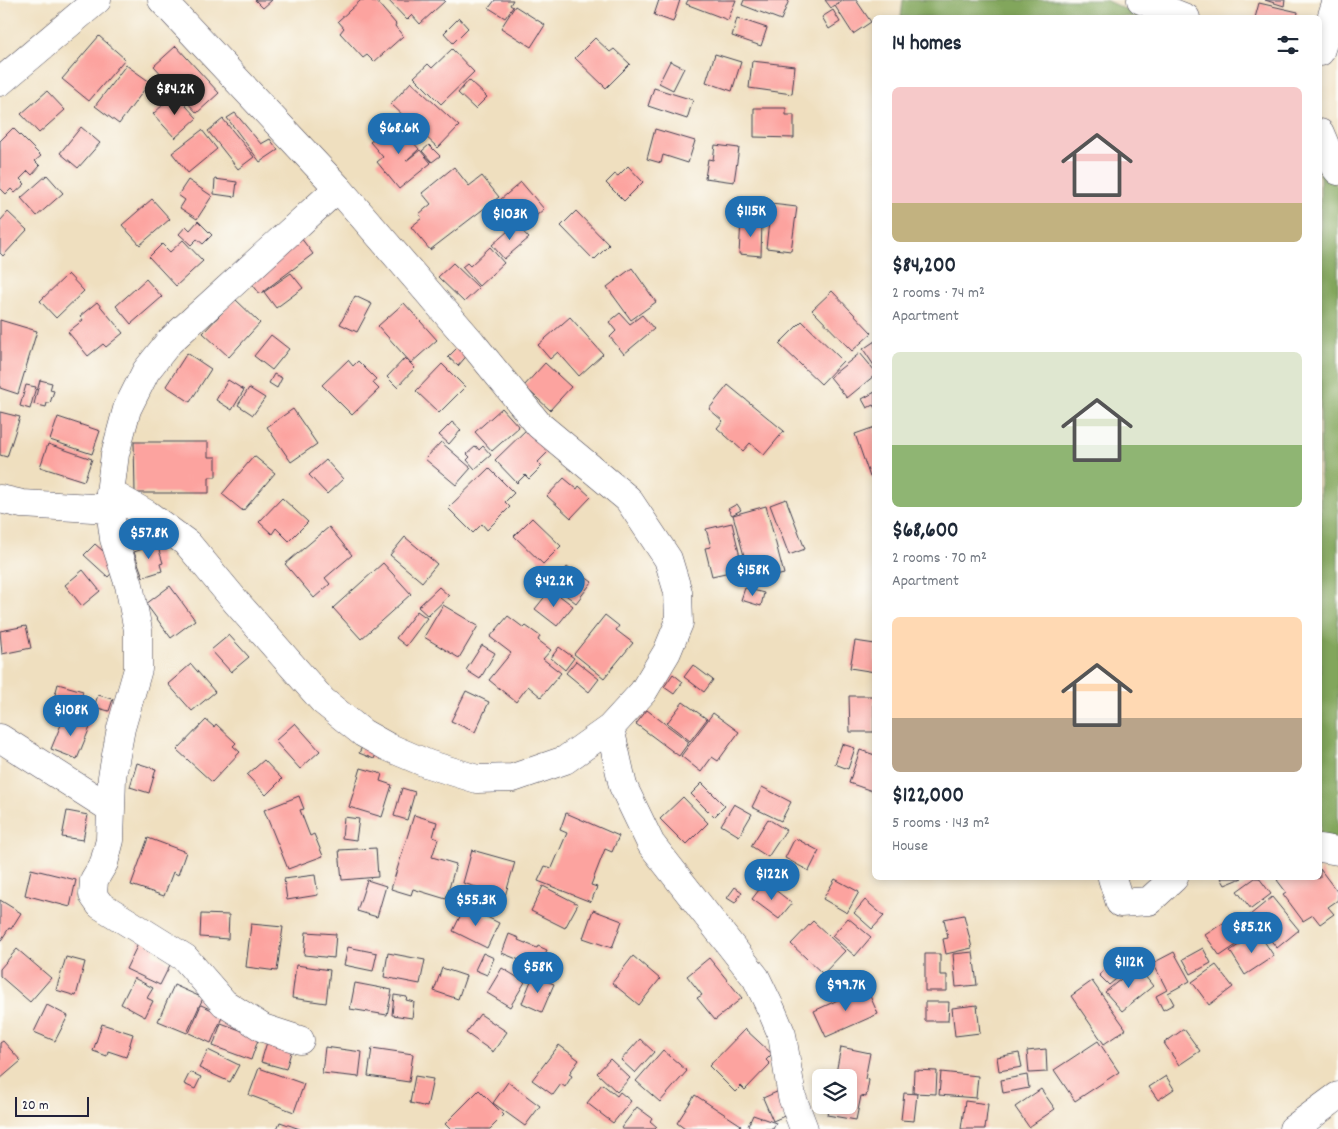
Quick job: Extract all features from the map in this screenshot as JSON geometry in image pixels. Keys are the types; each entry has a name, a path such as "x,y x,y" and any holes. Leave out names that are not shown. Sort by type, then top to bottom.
{"street":[{"path":"0,82 97,0"},
{"path":"0,499 22,504 110,501 146,514 188,544 323,701 363,732 388,747 428,764 477,778 513,778 565,760 610,728 643,692 667,652 679,623 678,592 668,559 628,499 539,425 472,343 338,188 162,0"},
{"path":"1141,0 1178,15"},
{"path":"1322,46 1337,0"},
{"path":"1322,137 1334,166 1338,171"},
{"path":"300,1040 264,1028 224,1002 185,958 100,905 93,895 94,880 104,863 110,840 112,777 121,728 138,669 138,630 129,585 114,539 110,501 115,454 127,409 146,371 169,342 338,188"},
{"path":"610,728 623,786 651,844 756,978 772,1009 782,1035 792,1098 804,1129"},
{"path":"0,738 110,808"},
{"path":"1322,848 1338,851"},
{"path":"1113,880 1120,903 1149,901 1172,880"},
{"path":"1293,1129 1338,1096"}],"green space":[{"path":"903,0 1105,0 1138,15 901,15"},
{"path":"1322,169 1338,187 1338,839 1322,837"}],"building":[{"path":"255,0 272,0 263,8"},
{"path":"361,0 377,2 396,24 395,26 403,36 374,62 367,55 363,58 340,33 344,28 338,21"},
{"path":"388,0 445,1 420,24 412,15 407,20"},
{"path":"495,0 513,0 510,5 513,7 505,18 489,8"},
{"path":"659,0 680,0 673,22 654,15"},
{"path":"688,0 736,0 728,20 686,4"},
{"path":"744,0 789,0 781,20 742,5"},
{"path":"825,0 842,0 831,8"},
{"path":"844,0 856,0 871,22 853,34 835,6"},
{"path":"1265,0 1285,0 1284,6"},
{"path":"1259,3 1298,12 1298,15 1256,15"},
{"path":"515,6 545,25 531,47 501,28"},
{"path":"833,10 840,22 829,29 822,17"},
{"path":"459,18 468,28 453,43 444,33"},
{"path":"737,18 767,28 761,46 732,36"},
{"path":"99,36 125,59 89,101 62,79"},
{"path":"595,38 610,52 614,49 630,64 606,88 575,58"},
{"path":"176,46 219,93 197,113 154,66"},
{"path":"452,49 474,72 441,104 414,77 428,64 432,68"},
{"path":"715,54 741,62 732,91 706,82"},
{"path":"670,61 684,68 673,90 659,83"},
{"path":"752,61 795,66 792,94 749,88"},
{"path":"126,65 150,82 119,124 95,106"},
{"path":"469,80 487,97 475,109 458,93"},
{"path":"411,82 459,126 438,148 391,104"},
{"path":"654,88 693,100 687,119 648,106"},
{"path":"47,91 65,110 39,133 21,114"},
{"path":"175,94 197,118 175,138 153,114"},
{"path":"754,108 786,108 786,115 794,115 794,138 754,137"},
{"path":"235,113 261,144 270,139 278,150 260,162 227,118"},
{"path":"223,119 254,157 238,169 208,131"},
{"path":"395,121 419,149 406,161 420,150 431,163 399,189 377,162 383,157 370,142"},
{"path":"81,127 100,143 78,168 60,153"},
{"path":"13,128 41,156 35,161 40,166 32,175 28,171 20,179 25,184 15,193 11,189 6,194 0,188 0,141"},
{"path":"655,129 695,141 688,163 663,155 661,163 647,159"},
{"path":"202,130 217,149 188,173 172,153"},
{"path":"429,145 440,156 432,162 422,151"},
{"path":"715,145 739,148 734,182 705,178 708,159 713,160"},
{"path":"628,166 643,182 624,201 606,183 615,174 618,176"},
{"path":"454,167 469,186 482,176 499,197 430,250 411,227 422,218 419,214 431,204 422,193"},
{"path":"47,175 63,193 37,216 21,198"},
{"path":"215,179 237,182 235,197 214,194"},
{"path":"188,180 212,196 197,219 180,208 185,200 178,195"},
{"path":"521,182 544,209 523,227 500,200"},
{"path":"152,199 170,219 140,245 122,225"},
{"path":"771,204 797,207 791,251 766,248"},
{"path":"576,211 609,245 594,260 561,226"},
{"path":"8,212 27,230 3,256 0,253 0,221"},
{"path":"741,220 762,222 761,256 739,254"},
{"path":"198,221 212,235 203,244 197,239 191,245 179,234 186,226 190,230"},
{"path":"516,224 529,238 504,259 492,245"},
{"path":"298,234 313,254 260,294 245,275"},
{"path":"183,240 203,261 176,286 149,257 162,244 170,252"},
{"path":"490,247 504,263 479,286 462,267 467,263 470,266"},
{"path":"453,263 479,288 464,302 438,277"},
{"path":"632,268 656,302 631,320 607,287"},
{"path":"291,273 303,288 276,308 264,292"},
{"path":"68,274 84,291 56,318 40,301"},
{"path":"146,279 162,297 131,324 116,306"},
{"path":"832,291 872,333 852,351 812,310"},
{"path":"355,296 372,304 357,332 340,324"},
{"path":"235,299 260,323 229,357 203,333"},
{"path":"97,302 123,333 106,347 103,344 88,356 68,332 83,320 80,316"},
{"path":"404,303 437,340 411,363 378,326"},
{"path":"620,313 630,324 642,315 654,329 624,354 610,337 616,331 609,322"},
{"path":"570,317 603,354 579,376 558,352 550,359 538,345"},
{"path":"0,320 37,331 18,394 0,388"},
{"path":"802,321 843,361 821,384 779,344"},
{"path":"271,335 289,349 272,370 254,356"},
{"path":"872,343 872,362 863,349"},
{"path":"460,345 469,353 458,366 448,357"},
{"path":"187,353 211,369 190,402 166,386"},
{"path":"860,353 872,367 872,377 847,398 830,377"},
{"path":"405,358 415,368 397,387 387,377"},
{"path":"348,360 353,366 358,361 376,379 373,383 379,389 352,415 322,385"},
{"path":"545,363 571,387 550,410 524,386"},
{"path":"442,364 465,387 439,413 416,391"},
{"path":"274,374 282,378 277,388 269,383"},
{"path":"40,380 52,383 50,390 54,391 50,403 47,403 46,407 34,404"},
{"path":"228,380 244,390 232,410 216,400"},
{"path":"26,385 36,387 30,409 20,406"},
{"path":"728,385 784,431 764,455 750,443 743,451 717,428 723,421 709,409"},
{"path":"249,388 265,398 253,415 238,405"},
{"path":"872,394 872,406 867,408 862,399"},
{"path":"502,408 519,427 492,451 475,432"},
{"path":"293,409 317,444 291,462 267,427"},
{"path":"0,412 20,417 7,457 0,455"},
{"path":"58,417 100,431 92,454 50,440"},
{"path":"452,422 461,430 449,444 439,435"},
{"path":"529,427 551,449 538,462 542,466 529,479 525,475 517,483 495,460"},
{"path":"872,428 872,476 870,477 855,434"},
{"path":"134,442 208,442 208,457 216,457 216,477 209,477 209,493 135,493"},
{"path":"441,442 471,468 456,485 425,459"},
{"path":"48,444 92,459 84,481 40,467"},
{"path":"476,446 479,450 483,446 491,455 475,469 467,460 470,457 467,454"},
{"path":"254,456 275,473 243,511 222,494"},
{"path":"326,460 343,479 327,494 309,475"},
{"path":"489,468 514,493 505,502 510,507 487,530 482,524 473,533 448,508"},
{"path":"564,478 577,489 579,486 591,497 571,518 547,496"},
{"path":"282,498 308,522 289,541 276,528 272,534 259,522"},
{"path":"786,499 805,549 789,555 770,505"},
{"path":"737,504 741,510 732,515 728,509"},
{"path":"766,506 784,574 751,582 733,515"},
{"path":"532,518 561,546 543,564 514,536"},
{"path":"732,523 743,569 712,576 705,548 711,547 706,529"},
{"path":"329,527 352,555 325,578 330,584 314,598 285,564"},
{"path":"405,537 437,564 422,582 390,555"},
{"path":"95,544 119,565 108,577 84,555"},
{"path":"157,544 163,563 160,564 162,571 143,577 134,552"},
{"path":"383,563 411,594 361,639 333,608"},
{"path":"567,567 579,576 581,574 592,582 576,603 553,585"},
{"path":"83,570 100,591 82,606 65,585"},
{"path":"170,586 195,620 171,638 146,604"},
{"path":"439,587 449,596 428,616 418,607"},
{"path":"745,588 764,593 761,606 741,600"},
{"path":"551,589 573,606 557,626 535,609"},
{"path":"443,605 478,626 459,658 424,637"},
{"path":"417,611 427,618 406,646 396,638"},
{"path":"605,615 619,626 616,630 633,643 604,678 574,654"},
{"path":"508,616 524,628 526,626 540,636 538,640 551,650 543,659 561,673 541,697 528,686 516,702 489,680 511,653 490,637"},
{"path":"26,626 31,648 2,654 0,631"},
{"path":"229,635 249,657 231,672 211,650"},
{"path":"855,641 872,644 872,672 850,668"},
{"path":"482,645 495,653 480,679 466,670"},
{"path":"559,647 574,658 565,670 551,658"},
{"path":"576,661 599,679 589,692 566,673"},
{"path":"191,664 215,692 192,711 168,684"},
{"path":"693,665 713,680 704,692 684,677"},
{"path":"673,674 683,682 674,694 664,687"},
{"path":"58,684 83,691 78,710 53,702"},
{"path":"466,691 489,702 475,732 451,721"},
{"path":"98,695 113,699 109,711 94,707"},
{"path":"849,696 872,696 872,732 850,732"},
{"path":"683,702 707,719 690,741 667,723"},
{"path":"647,710 689,742 679,756 636,724"},
{"path":"713,713 739,732 718,761 712,757 701,772 681,756"},
{"path":"65,715 91,725 77,759 51,749"},
{"path":"206,720 214,727 216,724 236,743 233,746 240,752 212,782 177,750"},
{"path":"295,723 320,751 300,769 275,741"},
{"path":"842,744 855,748 848,769 835,764"},
{"path":"363,745 377,752 374,759 359,753"},
{"path":"860,750 872,754 872,791 849,783"},
{"path":"264,760 282,779 266,795 247,775"},
{"path":"137,763 156,769 149,793 130,787"},
{"path":"361,768 382,774 380,781 392,785 382,817 349,807"},
{"path":"702,783 725,806 714,817 691,794"},
{"path":"762,787 791,802 781,821 752,807"},
{"path":"402,788 415,792 407,820 394,816"},
{"path":"299,796 304,809 300,810 310,836 314,834 323,856 288,869 264,810"},
{"path":"683,797 708,823 686,845 660,819"},
{"path":"734,804 752,814 739,836 721,825"},
{"path":"67,811 88,815 83,840 62,837"},
{"path":"566,813 619,836 612,852 605,849 591,885 597,887 591,902 538,881 545,866 552,868 567,833 560,830"},
{"path":"414,815 437,822 433,837 438,839 432,857 456,864 446,899 413,889 411,895 391,889"},
{"path":"344,817 359,819 356,840 342,838"},
{"path":"768,819 786,830 768,857 751,846"},
{"path":"148,838 186,852 178,875 173,872 164,896 131,885"},
{"path":"795,838 819,851 809,871 785,858"},
{"path":"376,848 378,877 342,880 339,850"},
{"path":"472,850 515,862 505,896 463,883"},
{"path":"31,869 76,880 70,907 25,895"},
{"path":"1322,872 1338,893 1338,900 1328,907 1334,914 1320,924 1313,915 1303,921 1283,894 1286,892 1277,880 1322,880"},
{"path":"315,875 318,895 287,900 284,879"},
{"path":"835,879 859,892 847,913 823,899"},
{"path":"367,880 386,886 377,917 357,911"},
{"path":"1222,880 1237,880 1225,885"},
{"path":"1252,880 1260,880 1271,894 1251,909 1237,891"},
{"path":"765,882 792,903 779,919 752,899"},
{"path":"543,886 578,904 565,928 531,911"},
{"path":"735,887 742,892 735,903 727,898"},
{"path":"1272,897 1299,930 1277,948 1250,915"},
{"path":"0,900 21,913 0,942"},
{"path":"865,900 884,916 872,929 854,913"},
{"path":"465,906 499,923 487,948 453,931"},
{"path":"593,910 622,921 612,948 583,938"},
{"path":"201,914 229,915 228,939 200,937"},
{"path":"1237,914 1251,935 1220,956 1205,935"},
{"path":"964,915 972,948 946,954 943,939 948,938 944,919"},
{"path":"848,918 871,937 855,956 832,936"},
{"path":"813,921 845,951 823,974 791,944"},
{"path":"251,924 283,927 277,971 246,967"},
{"path":"306,932 336,934 334,958 304,955"},
{"path":"1258,932 1274,956 1245,975 1230,951"},
{"path":"509,934 537,948 538,946 547,950 539,968 502,953"},
{"path":"140,940 155,947 152,954 171,963 160,985 126,969"},
{"path":"348,947 377,953 373,971 344,965"},
{"path":"1203,948 1211,963 1191,974 1183,959"},
{"path":"17,949 51,978 30,1002 0,976 0,969"},
{"path":"973,952 977,985 956,987 953,954"},
{"path":"1174,952 1190,981 1168,993 1174,1004 1163,1010 1156,996 1167,990 1153,963"},
{"path":"388,953 425,960 420,984 384,977"},
{"path":"483,953 494,958 487,975 475,970"},
{"path":"925,954 940,954 940,975 947,975 947,991 925,991"},
{"path":"633,956 660,979 639,1005 612,983"},
{"path":"66,957 85,962 76,996 56,990"},
{"path":"1121,957 1127,970 1109,985 1099,975"},
{"path":"709,958 742,998 715,1020 697,998 702,995 687,976"},
{"path":"296,965 330,970 326,1003 292,998"},
{"path":"1216,965 1233,987 1209,1005 1192,982"},
{"path":"1137,966 1153,986 1122,1011 1105,992"},
{"path":"442,968 466,976 458,999 434,991"},
{"path":"502,968 525,982 510,1007 487,993"},
{"path":"533,976 554,984 542,1012 522,1003"},
{"path":"134,978 153,988 147,998 153,1001 145,1017 121,1004"},
{"path":"1092,981 1126,1029 1104,1044 1071,996"},
{"path":"355,983 392,990 387,1015 350,1009"},
{"path":"174,985 203,998 187,1033 158,1021"},
{"path":"866,987 878,1014 826,1037 814,1011"},
{"path":"394,995 407,997 406,1000 414,1002 412,1018 392,1015"},
{"path":"925,1002 949,1002 948,1021 925,1021"},
{"path":"47,1005 68,1016 55,1041 34,1032"},
{"path":"201,1005 223,1015 211,1043 189,1033"},
{"path":"977,1005 980,1033 955,1036 952,1008"},
{"path":"480,1014 507,1032 493,1052 466,1033"},
{"path":"221,1023 259,1037 251,1060 213,1046"},
{"path":"102,1024 133,1034 126,1057 108,1051 107,1056 93,1051"},
{"path":"745,1029 772,1054 766,1060 770,1064 745,1090 741,1086 735,1092 709,1066"},
{"path":"1184,1029 1200,1051 1179,1065 1164,1043"},
{"path":"640,1039 654,1052 635,1073 621,1060"},
{"path":"3,1041 21,1061 0,1079 0,1043"},
{"path":"1098,1041 1119,1072 1075,1101 1054,1070"},
{"path":"267,1042 292,1049 286,1069 261,1062"},
{"path":"559,1045 579,1060 569,1074 572,1076 565,1087 561,1084 553,1095 532,1080"},
{"path":"325,1047 362,1052 359,1077 322,1073"},
{"path":"841,1047 870,1053 865,1079 869,1080 866,1097 861,1096 856,1120 827,1115 857,1114 857,1069 837,1069"},
{"path":"372,1048 413,1054 409,1082 368,1076"},
{"path":"1046,1049 1047,1072 1029,1073 1027,1051"},
{"path":"208,1050 239,1065 230,1082 199,1068"},
{"path":"663,1050 687,1071 660,1102 636,1081"},
{"path":"1019,1053 1022,1067 999,1071 997,1057"},
{"path":"610,1059 630,1078 617,1092 597,1073"},
{"path":"259,1068 304,1084 294,1112 249,1095"},
{"path":"914,1070 937,1071 936,1094 913,1093"},
{"path":"190,1072 201,1077 195,1089 184,1084"},
{"path":"941,1072 978,1076 976,1098 939,1095"},
{"path":"1027,1075 1029,1088 1003,1093 1001,1080"},
{"path":"415,1076 433,1079 427,1107 410,1103"},
{"path":"1166,1076 1174,1089 1158,1100 1149,1087"},
{"path":"508,1082 540,1106 525,1126 493,1103"},
{"path":"602,1084 617,1096 620,1092 631,1101 613,1123 587,1103"},
{"path":"1041,1089 1055,1109 1029,1127 1015,1107"},
{"path":"479,1090 504,1115 490,1129 450,1129 445,1124"},
{"path":"779,1091 789,1114 773,1121 763,1098"},
{"path":"904,1093 917,1094 914,1121 901,1120"},
{"path":"695,1095 741,1125 738,1129 685,1129 677,1123"},
{"path":"965,1101 988,1104 985,1129 961,1129"},
{"path":"637,1107 652,1118 650,1121 657,1127 655,1129 621,1128"},
{"path":"753,1115 776,1123 773,1129 755,1129 748,1126"},
{"path":"280,1122 300,1129 277,1129"}]}
